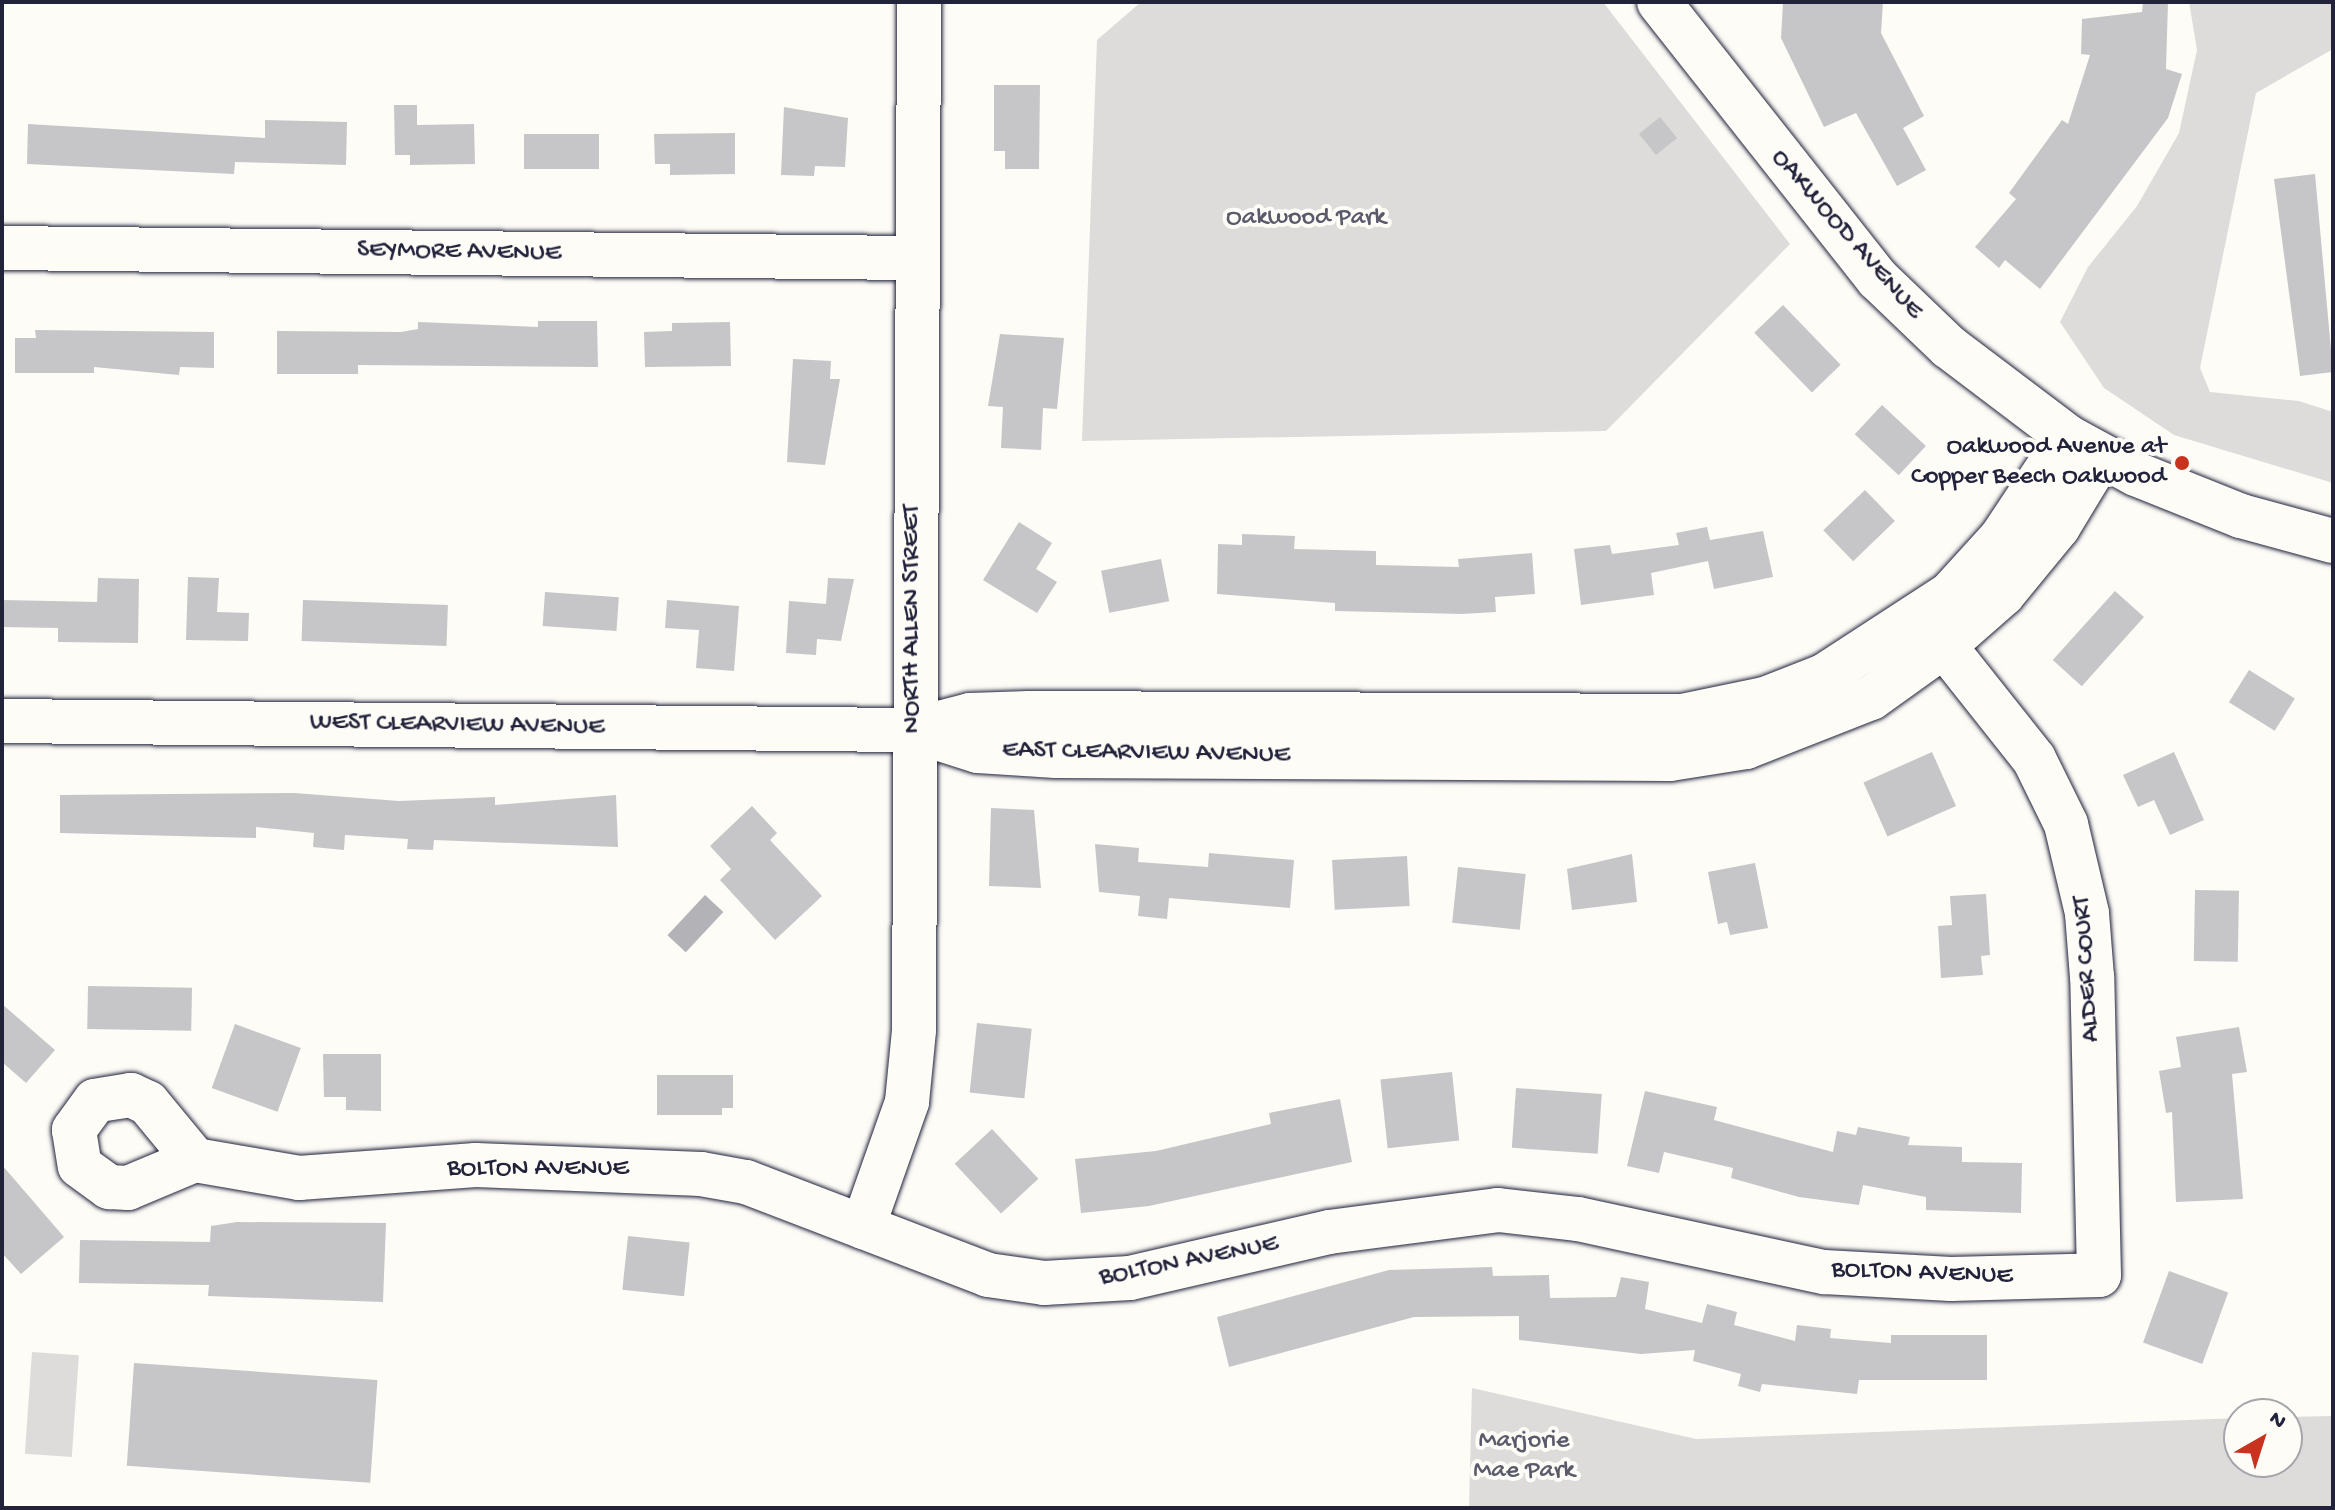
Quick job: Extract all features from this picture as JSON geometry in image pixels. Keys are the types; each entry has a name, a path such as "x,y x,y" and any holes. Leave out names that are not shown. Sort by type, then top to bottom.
{"street":[{"name":"NORTH ALLEN STREET","path":"863,1227 907,1102 913,1044 912,730 919,2"},
{"name":"OAKWOOD AVENUE","path":"1659,2 1878,279 1949,347 2085,446 2241,516 2333,541"},
{"name":"SEYMORE AVENUE","path":"2,248 916,258"},
{"name":"EAST CLEARVIEW AVENUE","path":"912,730 970,715 1029,713 1682,716 1765,699 1932,630 2001,538 2085,446"},
{"name":"ALDER COURT","path":"1932,630 2034,759 2066,824 2081,880 2092,977 2099,1275"},
{"name":"WEST CLEARVIEW AVENUE","path":"2,721 912,730"},
{"name":"BOLTON AVENUE","path":"195,1160 299,1178 476,1165 701,1174 746,1182 988,1275 1044,1283 1130,1278 1329,1232 1498,1210 1578,1219 1824,1272 1951,1279 2099,1275"}],"green space":[{"name":"Oakwood Park","path":"1141,2 1603,2 1790,244 1606,431 1082,441 1097,40"},
{"path":"2189,2 2333,2 2333,49 2256,93 2200,368 2210,392 2299,401 2333,412 2333,483 2174,435 2104,388 2060,322 2088,267 2137,206 2179,133 2197,50"},
{"path":"32,1352 79,1355 72,1457 25,1454"},
{"name":"Marjorie Mae Park","path":"1472,1388 1696,1439 2223,1419 2223,1478 2303,1478 2303,1417 2333,1416 2333,1508 1469,1508"}],"shaded area":[{"path":"705,895 723,912 686,952 667,935"}],"building":[{"path":"1783,2 1883,2 1881,33 1924,116 1903,128 1926,170 1897,186 1856,113 1824,127 1781,38"},
{"path":"2143,2 2168,2 2166,69 2182,74 2168,118 2040,289 2005,260 1999,268 1975,247 2016,199 2009,193 2062,120 2068,124 2090,55 2081,54 2082,19 2142,12"},
{"path":"994,85 1040,85 1039,169 1005,169 1005,151 994,151"},
{"path":"394,105 417,105 417,125 474,124 475,164 410,165 410,155 395,155"},
{"path":"784,107 848,118 845,167 815,166 814,176 781,175"},
{"path":"1660,117 1677,138 1656,155 1639,134"},
{"path":"265,120 347,122 346,165 235,162 234,174 27,164 28,124 265,138"},
{"path":"735,133 735,174 670,175 670,164 655,164 654,134"},
{"path":"524,134 599,134 599,169 524,169"},
{"path":"2315,174 2333,372 2300,376 2274,179"},
{"path":"1783,305 1841,365 1812,392 1754,333"},
{"path":"538,321 597,321 598,367 358,365 358,374 277,374 277,331 401,332 418,329 418,322 538,327"},
{"path":"730,322 731,366 645,367 644,332 672,331 672,323"},
{"path":"35,330 214,332 214,368 180,367 179,375 94,367 94,373 15,373 15,338 36,338"},
{"path":"1000,334 1064,338 1057,409 1043,408 1041,450 1001,448 1003,407 988,406"},
{"path":"793,359 831,361 830,379 840,379 825,465 787,462"},
{"path":"1882,405 1926,446 1899,475 1855,434"},
{"path":"1865,490 1895,521 1853,561 1823,530"},
{"path":"1019,522 1052,543 1036,569 1057,582 1037,613 983,580"},
{"path":"1707,527 1710,540 1763,531 1773,577 1714,589 1708,561 1651,573 1654,595 1581,605 1574,549 1610,545 1612,554 1679,545 1676,533"},
{"path":"1242,534 1295,536 1294,549 1376,551 1376,565 1459,567 1458,559 1532,553 1535,594 1495,597 1496,612 1462,614 1335,611 1335,603 1217,594 1218,544 1242,545"},
{"path":"1161,559 1169,601 1109,613 1101,571"},
{"path":"188,577 219,578 217,612 249,613 248,641 186,640"},
{"path":"98,578 139,579 138,643 58,642 58,628 2,627 2,600 97,602"},
{"path":"828,578 854,579 841,641 817,639 816,655 786,653 789,601 826,604"},
{"path":"2115,591 2144,617 2082,686 2053,660"},
{"path":"545,592 619,597 616,631 543,626"},
{"path":"303,600 448,605 446,646 302,641"},
{"path":"667,600 739,606 734,671 696,668 699,630 665,628"},
{"path":"2249,670 2295,699 2275,731 2229,702"},
{"path":"1932,752 1956,806 1887,836 1863,783"},
{"path":"2174,752 2204,820 2170,835 2154,800 2138,807 2123,775"},
{"path":"294,793 399,801 495,797 495,805 616,795 618,847 434,840 433,850 407,849 408,839 345,835 344,850 313,847 314,833 256,827 256,838 60,833 60,795"},
{"path":"752,806 777,833 770,840 822,896 775,940 720,880 731,869 710,846"},
{"path":"991,808 1034,810 1041,888 989,886"},
{"path":"1095,844 1139,848 1138,862 1208,867 1209,853 1294,860 1290,908 1169,898 1167,919 1138,916 1140,896 1099,892"},
{"path":"1632,854 1637,902 1572,910 1567,869"},
{"path":"1407,856 1410,906 1335,910 1332,860"},
{"path":"1755,863 1768,928 1730,935 1727,922 1718,924 1708,872"},
{"path":"1458,867 1526,874 1520,930 1452,923"},
{"path":"2195,890 2239,891 2238,962 2194,961"},
{"path":"1986,894 1990,955 1981,956 1983,975 1941,978 1938,926 1952,925 1950,896"},
{"path":"88,986 192,988 191,1031 87,1029"},
{"path":"2,1004 55,1050 26,1083 2,1062"},
{"path":"977,1023 1032,1029 1024,1098 970,1093"},
{"path":"235,1024 301,1048 278,1112 212,1088"},
{"path":"2239,1027 2247,1072 2232,1074 2243,1199 2176,1202 2172,1112 2166,1113 2159,1071 2181,1067 2176,1037"},
{"path":"323,1054 381,1054 381,1111 346,1110 346,1097 324,1097"},
{"path":"1452,1072 1459,1141 1388,1148 1380,1080"},
{"path":"657,1075 733,1075 733,1108 722,1108 722,1115 657,1115"},
{"path":"1516,1088 1602,1094 1598,1154 1512,1148"},
{"path":"1645,1091 1717,1107 1714,1120 1833,1152 1837,1131 1856,1135 1858,1127 1910,1137 1908,1145 1962,1147 1962,1162 2022,1163 2021,1213 1926,1210 1926,1197 1863,1185 1859,1205 1799,1197 1731,1178 1733,1168 1664,1152 1659,1173 1627,1166"},
{"path":"1340,1099 1352,1162 1149,1206 1081,1213 1075,1159 1156,1151 1271,1124 1269,1113"},
{"path":"992,1129 1038,1179 1001,1214 955,1164"},
{"path":"2,1165 64,1237 21,1274 2,1253"},
{"path":"237,1222 386,1223 383,1302 208,1296 209,1285 79,1283 80,1240 210,1242 211,1226"},
{"path":"628,1236 690,1242 684,1296 622,1290"},
{"path":"1492,1267 1493,1276 1549,1275 1550,1298 1616,1297 1621,1277 1649,1282 1645,1309 1702,1323 1707,1304 1737,1312 1734,1325 1795,1341 1797,1325 1831,1329 1830,1338 1891,1343 1891,1335 1987,1335 1987,1380 1859,1380 1857,1394 1762,1384 1760,1392 1738,1386 1741,1374 1693,1361 1695,1350 1641,1354 1519,1340 1519,1316 1414,1317 1229,1367 1217,1317 1389,1270"},
{"path":"2169,1271 2228,1293 2202,1364 2143,1342"},
{"path":"134,1363 377,1380 370,1483 127,1466"}],"place":[{"name":"Oakwood Avenue at Copper Beech Oakwood","path":"2182,463"}]}
